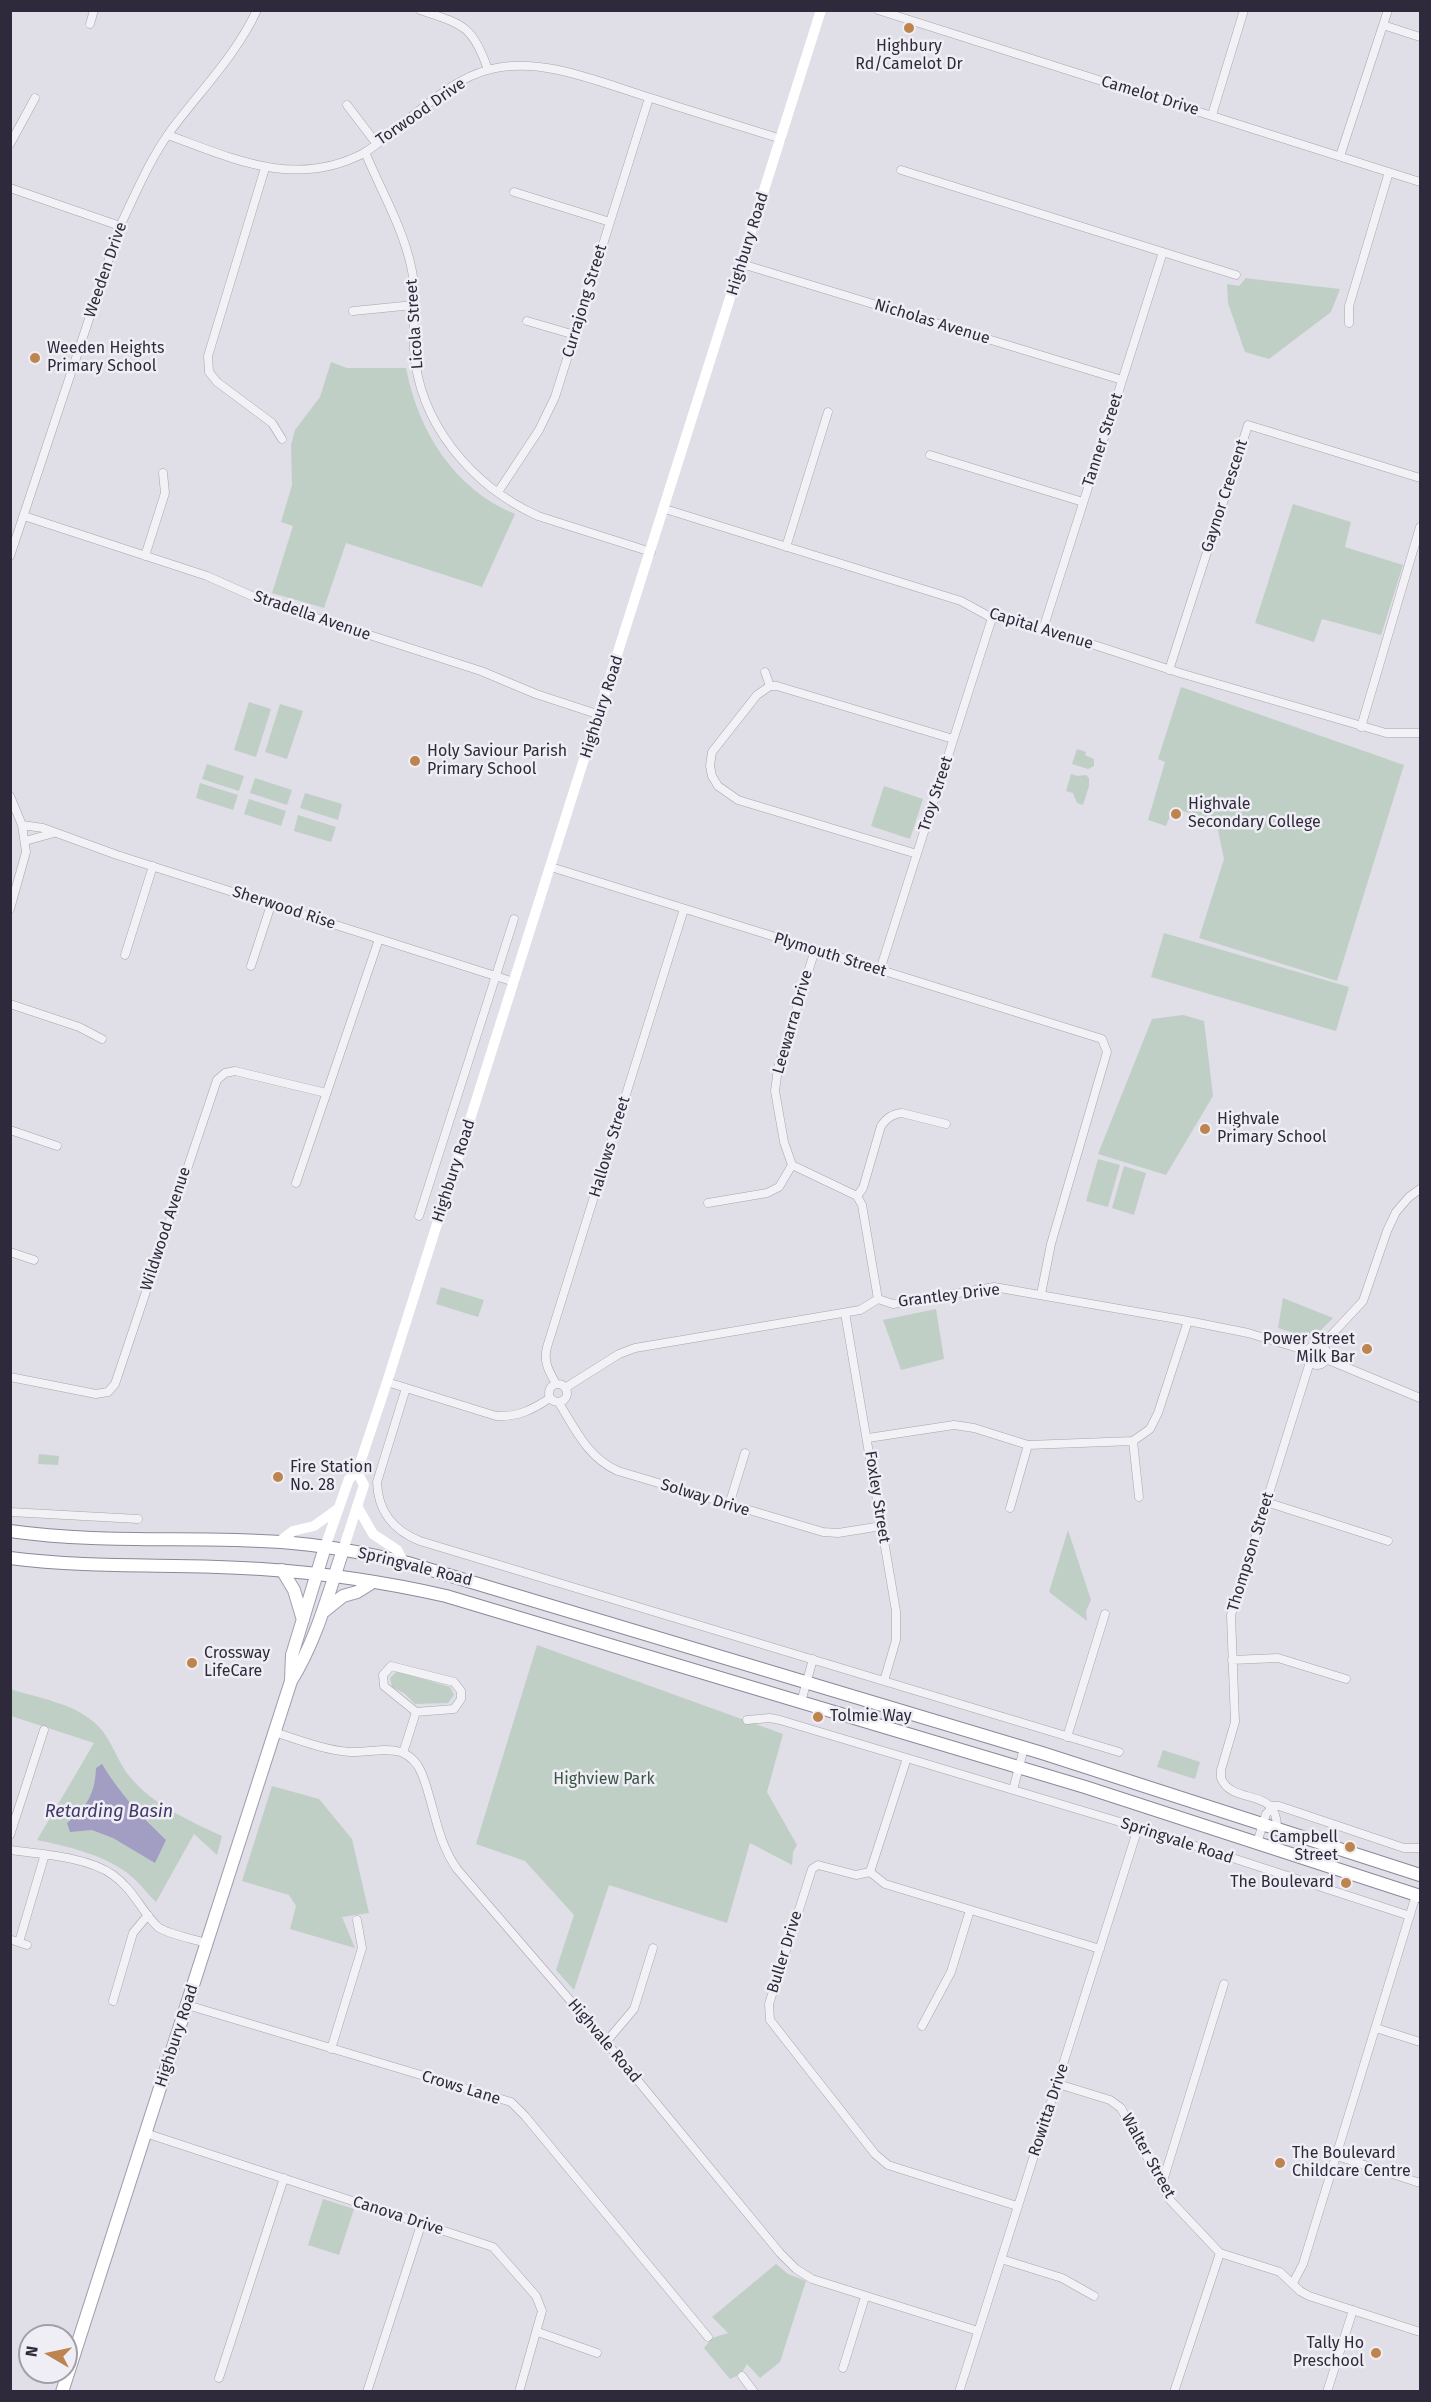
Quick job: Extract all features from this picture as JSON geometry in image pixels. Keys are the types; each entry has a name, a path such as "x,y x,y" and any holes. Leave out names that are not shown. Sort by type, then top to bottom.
{"main road":[{"name":"Highbury Road","path":"291,1681 292,1655 325,1547 349,1479 357,1472 387,1382 600,715 821,10"},
{"name":"Highbury Road","path":"62,2391 291,1681 304,1660 343,1550 363,1485 357,1472"},
{"path":"357,1506 373,1534 397,1550 403,1561"},
{"path":"279,1542 293,1531 314,1526 339,1508"},
{"name":"Springvale Road","path":"10,1531 86,1539 279,1542 325,1547 403,1561 1024,1748 1420,1875"},
{"name":"Springvale Road","path":"10,1558 103,1566 282,1570 373,1582 473,1603 1019,1768 1418,1895"},
{"path":"282,1570 294,1590 303,1620"},
{"path":"322,1612 343,1596 357,1592 373,1582"}],"street":[{"path":"90,24 94,10"},
{"name":"Weeden Drive","path":"10,556 120,226 144,176 168,135 232,53 257,10"},
{"path":"420,10 455,22 469,31 480,47 488,70"},
{"name":"Camelot Drive","path":"878,10 1420,182"},
{"path":"1212,115 1244,10"},
{"path":"1340,156 1388,10"},
{"path":"1383,25 1420,37"},
{"name":"Torwood Drive","path":"168,135 265,168 286,171 329,166 365,152 442,92 465,79 488,70 545,67 583,76 781,139"},
{"path":"10,144 35,98"},
{"name":"Currajong Street","path":"498,492 539,430 555,397 650,98"},
{"path":"347,105 376,144"},
{"name":"Licola Street","path":"365,152 404,243 412,271 414,349 417,371 432,414 457,455 477,476 522,509 651,552"},
{"path":"265,168 208,356 209,372 217,382 272,423 282,440"},
{"path":"901,170 1236,275"},
{"path":"1349,323 1349,306 1389,172"},
{"path":"10,188 120,226"},
{"path":"514,192 610,222"},
{"name":"Tanner Street","path":"1043,629 1163,252"},
{"name":"Nicholas Avenue","path":"742,264 1122,380"},
{"path":"353,311 414,305"},
{"path":"527,321 575,335"},
{"path":"786,547 828,412"},
{"name":"Gaynor Crescent","path":"1169,670 1248,425 1420,478"},
{"path":"930,455 1083,502"},
{"path":"145,556 165,492 163,473"},
{"name":"Capital Avenue","path":"665,509 961,602 993,618 1007,618 1169,670 1361,727 1386,733 1420,733"},
{"name":"Stradella Avenue","path":"24,516 207,576 261,600 481,670 536,694 600,715"},
{"path":"1361,727 1420,527"},
{"name":"Troy Street","path":"880,970 993,618"},
{"path":"765,672 770,686"},
{"path":"917,854 738,800 718,786 710,766 712,752 757,695 770,686 785,687 953,739"},
{"path":"10,796 22,825 25,841 24,862 10,909"},
{"name":"Sherwood Rise","path":"22,825 43,828 271,905 514,982"},
{"path":"25,841 54,833"},
{"path":"125,955 153,866"},
{"name":"Plymouth Street","path":"551,867 1102,1039 1106,1045 1106,1060 1051,1244 1041,1294"},
{"path":"251,966 271,905"},
{"name":"Hallows Street","path":"556,1384 547,1366 545,1357 547,1347 684,909"},
{"path":"419,1216 514,920"},
{"path":"297,1183 379,939"},
{"name":"Leewarra Drive","path":"792,1165 784,1142 775,1091 778,1068 814,950"},
{"path":"10,1004 79,1028 102,1039"},
{"name":"Wildwood Avenue","path":"10,1377 96,1394 108,1392 112,1388 217,1080 225,1073 235,1071 326,1093"},
{"path":"857,1196 862,1188 881,1126 887,1119 895,1113 902,1113 946,1124"},
{"path":"10,1130 57,1146"},
{"path":"708,1203 767,1193 779,1187 792,1165 857,1196 862,1205 878,1299"},
{"path":"1321,1346 1363,1301 1391,1221 1409,1197 1420,1189"},
{"path":"10,1252 34,1260"},
{"name":"Grantley Drive","path":"565,1388 619,1354 634,1348 860,1310 878,1299 893,1304 994,1287 1248,1333 1308,1351"},
{"name":"Foxley Street","path":"845,1313 868,1438 897,1622 896,1640 884,1681"},
{"path":"868,1438 954,1425 974,1428 1028,1445 1133,1441 1150,1429 1158,1413 1188,1321"},
{"path":"1312,1346 1321,1346 1326,1351 1326,1359 1318,1365 1310,1362 1308,1351 1312,1346"},
{"path":"1326,1359 1420,1398"},
{"name":"Thompson Street","path":"1270,1808 1262,1801 1230,1790 1221,1780 1221,1770 1235,1722 1231,1615 1310,1362"},
{"path":"387,1382 495,1416 520,1414 550,1398"},
{"path":"556,1384 561,1384 565,1388 565,1396 559,1403 553,1402 550,1398 552,1388 556,1384"},
{"name":"Springvale Road","path":"406,1388 378,1475 378,1497 382,1510 400,1531 420,1541 1119,1752"},
{"name":"Solway Drive","path":"559,1403 587,1448 599,1461 611,1468 823,1533 882,1526"},
{"path":"1133,1441 1139,1497"},
{"path":"1010,1508 1028,1445"},
{"path":"729,1505 745,1453"},
{"path":"1266,1502 1388,1542"},
{"path":"10,1512 138,1519"},
{"path":"1067,1737 1105,1614"},
{"path":"801,1702 813,1659"},
{"path":"1232,1660 1278,1659 1346,1679"},
{"path":"391,1666 454,1682 461,1691 461,1699 454,1709 416,1712 384,1686 383,1675 391,1666"},
{"path":"274,1732 340,1751 395,1750 404,1753 416,1712"},
{"name":"Springvale Road","path":"747,1720 770,1718 780,1720 1138,1828 1410,1916"},
{"path":"10,1835 44,1730"},
{"path":"1013,1790 1024,1748"},
{"name":"Highvale Road","path":"404,1753 415,1761 421,1772 441,1841 451,1861 606,2042 788,2262 812,2279 978,2331"},
{"path":"870,1872 907,1758"},
{"path":"1270,1808 1279,1806 1404,1848 1420,1848"},
{"path":"1270,1808 1277,1814 1277,1829"},
{"name":"Springvale Road","path":"1257,1843 1270,1808"},
{"name":"Rowitta Drive","path":"958,2391 1138,1828"},
{"path":"10,1850 45,1854 81,1862 111,1873 132,1891 160,1928 206,1943"},
{"path":"19,1942 45,1854"},
{"name":"Buller Drive","path":"1017,2205 888,2165 875,2154 770,2020 769,2004 812,1869 818,1865 856,1875 870,1872 885,1884 1100,1949"},
{"path":"1293,2283 1303,2264 1418,1895"},
{"path":"922,2026 951,1972 970,1910"},
{"path":"113,2001 133,1933 148,1915"},
{"path":"331,2049 362,1948 357,1920"},
{"path":"606,2042 634,2009 652,1948"},
{"path":"1162,2184 1224,1984"},
{"name":"Crows Lane","path":"187,2005 511,2102 708,2337"},
{"path":"1376,2028 1420,2042"},
{"name":"Walter Street","path":"1058,2084 1110,2100 1121,2108 1170,2199 1220,2253 1280,2272 1309,2296 1420,2332"},
{"name":"Canova Drive","path":"146,2133 493,2247 540,2303 542,2311 538,2332 519,2391"},
{"path":"1337,2156 1420,2183"},
{"path":"219,2378 284,2178"},
{"path":"367,2391 421,2224"},
{"path":"1174,2391 1220,2253"},
{"path":"1001,2259 1062,2278 1094,2296"},
{"path":"843,2368 865,2297"},
{"path":"1327,2391 1353,2310"},
{"path":"538,2332 597,2353"},
{"path":"742,2376 754,2391"}],"green space":[{"path":"1246,278 1340,289 1331,312 1269,359 1245,352 1228,303 1227,284 1239,286"},
{"path":"331,362 347,368 406,368 420,414 442,455 474,490 515,514 482,587 346,543 324,608 272,593 293,526 281,522 292,485 291,445 295,430 320,397"},
{"path":"1293,504 1351,522 1345,547 1403,565 1381,635 1322,619 1314,642 1255,623"},
{"path":"1181,687 1404,765 1337,981 1199,938 1224,859 1216,821 1173,808 1166,826 1148,820 1165,762 1158,759"},
{"path":"249,702 271,709 256,757 234,750"},
{"path":"280,704 303,711 287,759 265,752"},
{"path":"1077,749 1086,752 1085,755 1094,759 1094,766 1088,769 1072,764"},
{"path":"207,764 244,776 239,791 202,779"},
{"path":"1071,774 1086,775 1089,778 1083,805 1077,803 1073,793 1066,791"},
{"path":"255,778 292,790 287,805 250,793"},
{"path":"200,783 238,795 233,810 196,798"},
{"path":"884,786 923,799 910,839 871,826"},
{"path":"305,793 342,804 338,820 300,808"},
{"path":"249,799 286,811 281,826 244,814"},
{"path":"298,815 336,827 331,842 294,831"},
{"path":"1164,933 1349,987 1336,1031 1151,977"},
{"path":"1183,1015 1204,1021 1213,1096 1166,1175 1098,1154 1152,1019"},
{"path":"1098,1159 1120,1165 1108,1207 1086,1201"},
{"path":"1124,1166 1146,1173 1134,1215 1112,1208"},
{"path":"441,1287 484,1300 478,1317 436,1304"},
{"path":"1283,1298 1333,1318 1312,1339 1278,1328"},
{"path":"936,1309 944,1359 901,1370 883,1320"},
{"path":"39,1454 59,1456 58,1465 38,1464"},
{"path":"1068,1530 1091,1600 1086,1611 1087,1621 1049,1592"},
{"name":"Highview Park","path":"537,1645 783,1734 767,1792 797,1845 793,1852 792,1865 750,1843 727,1923 609,1885 574,1990 556,1970 574,1915 525,1861 476,1844"},
{"path":"397,1671 450,1687 454,1695 448,1703 415,1704 405,1694 392,1687 390,1678"},
{"path":"10,1689 66,1706 95,1723 106,1735 125,1770 139,1787 161,1804 222,1836 217,1855 194,1834 156,1902 126,1872 106,1860 37,1840 94,1743 11,1716"},
{"path":"1163,1750 1200,1762 1195,1779 1157,1767"},
{"path":"272,1786 319,1799 352,1839 369,1913 342,1917 355,1948 290,1929 296,1906 289,1895 242,1881"},
{"path":"323,2199 354,2209 339,2255 308,2245"},
{"path":"776,2264 788,2274 806,2281 780,2362 760,2378 747,2364 741,2374 730,2379 704,2348 712,2338 728,2333 712,2317"}],"water":[{"name":"Retarding Basin","path":"102,1764 132,1805 166,1840 155,1863 113,1838 92,1830 70,1832 67,1823 89,1799 96,1768"}],"place":[{"name":"Highbury Rd/Camelot Dr","path":"909,28"},
{"name":"Weeden Heights Primary School","path":"35,358"},
{"name":"Holy Saviour Parish Primary School","path":"415,761"},
{"name":"Highvale Secondary College","path":"1176,814"},
{"name":"Highvale Primary School","path":"1205,1129"},
{"name":"Power Street Milk Bar","path":"1367,1349"},
{"name":"Fire Station No. 28","path":"278,1477"},
{"name":"Crossway LifeCare","path":"192,1663"},
{"name":"Tolmie Way","path":"818,1717"},
{"name":"Campbell Street","path":"1350,1847"},
{"name":"The Boulevard","path":"1346,1883"},
{"name":"The Boulevard Childcare Centre","path":"1280,2163"},
{"name":"Tally Ho Preschool","path":"1376,2353"}]}
